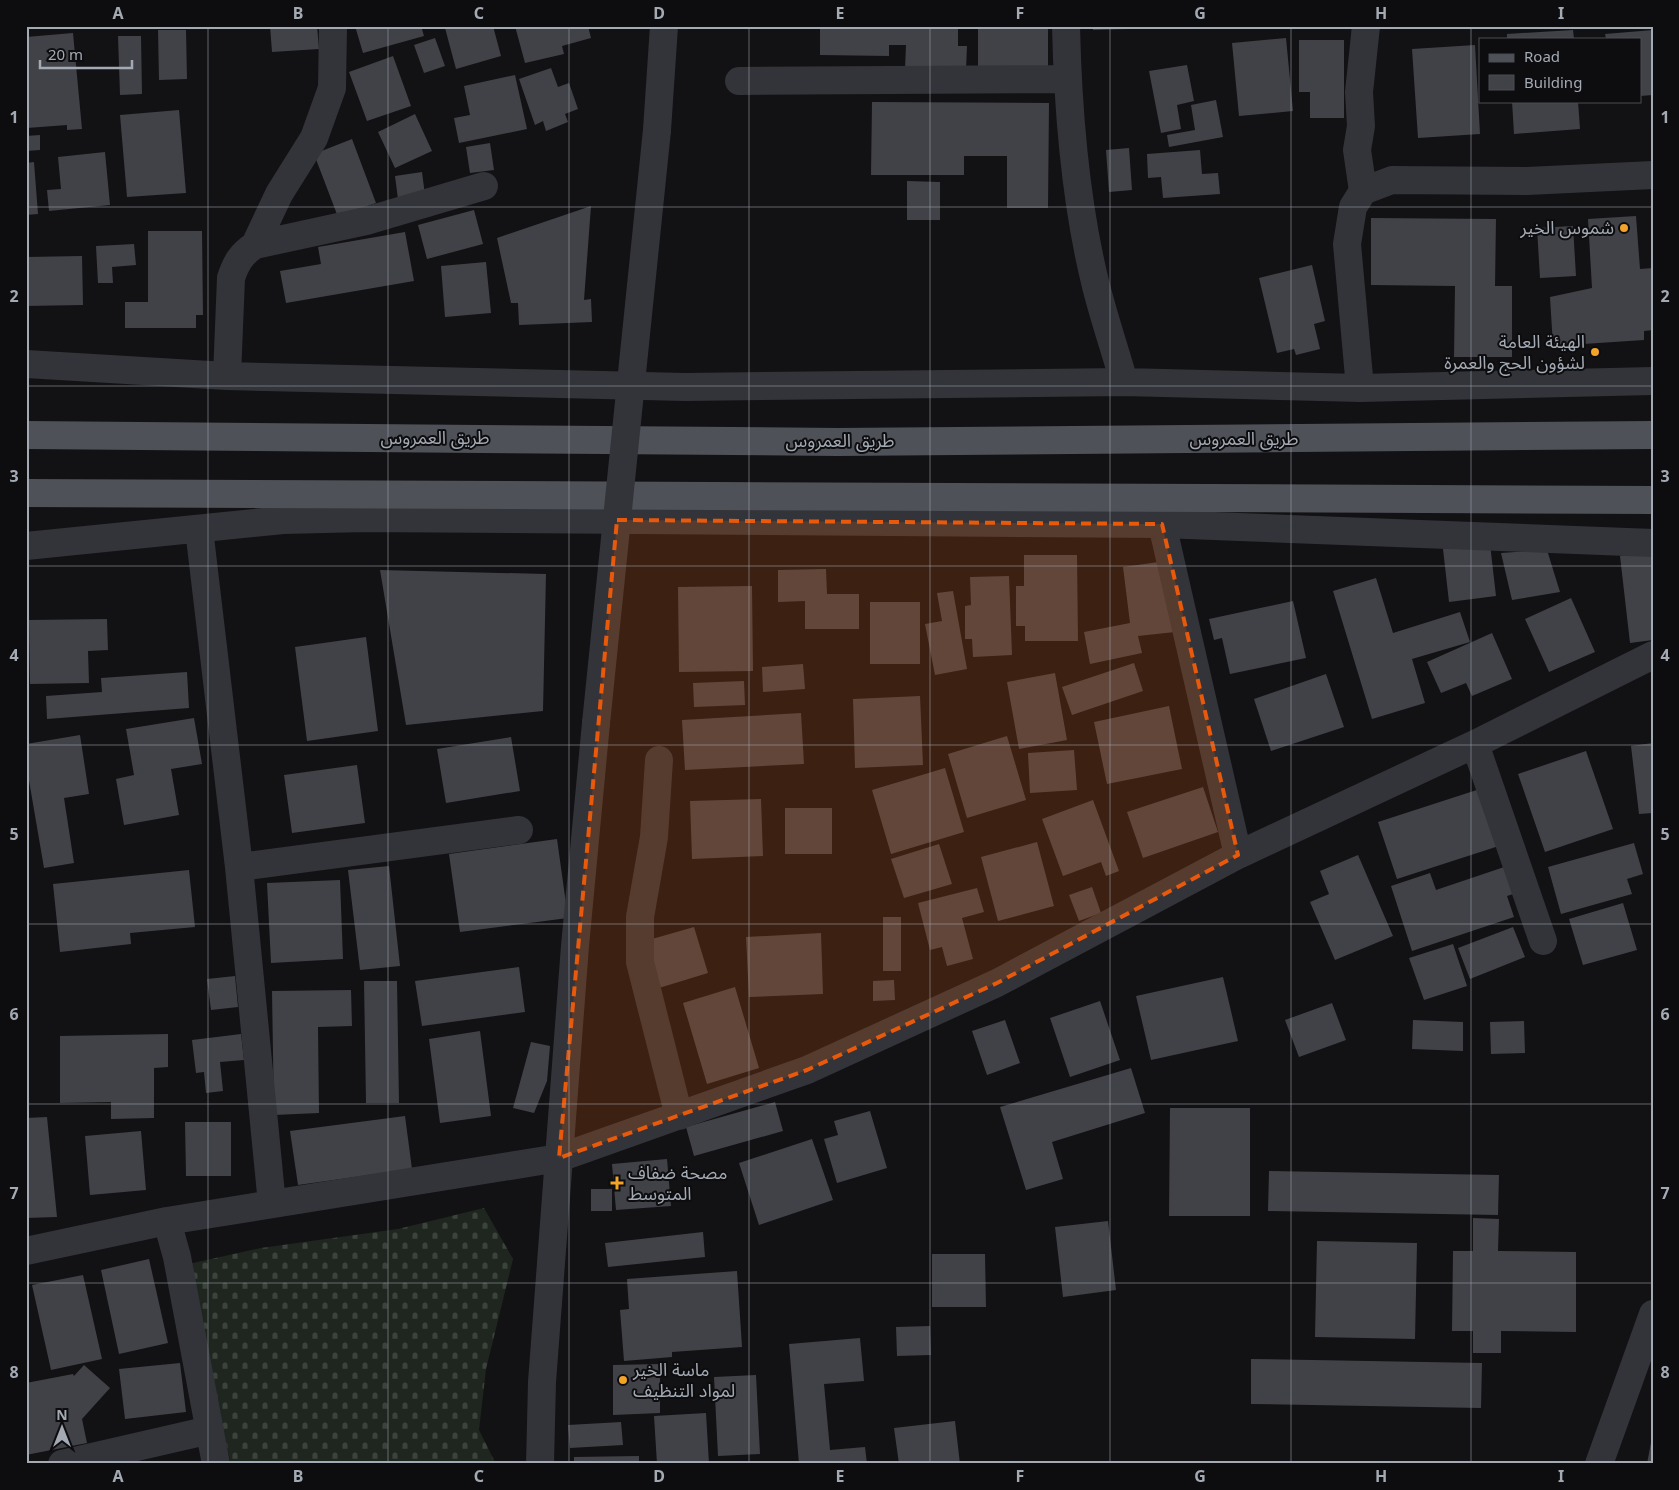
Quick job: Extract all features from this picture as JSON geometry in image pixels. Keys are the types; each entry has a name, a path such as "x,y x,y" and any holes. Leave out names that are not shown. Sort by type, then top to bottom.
{"main road":[{"name":"طريق العمروس","path":"26,435 848,442 1653,435"},
{"path":"26,494 1653,500"}],"street":[{"path":"255,245 280,194 314,138 332,88 333,26"},
{"path":"540,1464 542,1382 596,723 657,130 664,26"},
{"path":"1066,26 1067,79 1081,209 1096,286 1124,382"},
{"path":"1363,191 1357,150 1361,126 1359,92 1366,26"},
{"path":"739,81 1067,79"},
{"path":"1360,388 1348,244 1353,207 1363,191 1392,180 1527,181 1653,175"},
{"path":"227,376 230,278 236,263 244,252 255,245 366,221 484,186"},
{"path":"26,364 227,376 685,387 1124,382 1360,388 1653,381"},
{"path":"26,546 283,520 365,518 1162,524 1653,543"},
{"path":"1162,524 1238,855"},
{"path":"199,529 239,867 272,1204"},
{"path":"26,1251 167,1221 559,1158 807,1070 996,983 1238,855 1475,744 1653,655"},
{"path":"1475,744 1543,941"},
{"path":"659,760 654,836 640,917 640,962 679,1116"},
{"path":"239,867 519,830"},
{"path":"167,1221 177,1257 216,1464"},
{"path":"1599,1464 1644,1358 1653,1314"},
{"path":"62,1464 210,1430"}],"highlighted area":[{"path":"617,520 1162,524 1238,855 997,983 807,1070 559,1158"}],"green space":[{"path":"484,1208 513,1259 486,1369 479,1430 496,1464 231,1464 184,1265 261,1248 398,1229"}],"building":[{"path":"270,26 317,26 319,49 272,52"},
{"path":"355,26 421,26 424,36 363,53"},
{"path":"451,26 493,26 501,56 456,69 445,28"},
{"path":"515,26 588,26 591,38 562,46 564,54 525,63"},
{"path":"820,26 958,26 958,46 967,46 966,70 905,69 906,45 889,45 889,56 820,55"},
{"path":"978,26 1048,26 1048,66 978,67"},
{"path":"1093,26 1164,26 1164,28 1093,30"},
{"path":"158,30 186,30 187,79 159,80"},
{"path":"1573,30 1574,38 1507,38 1507,34"},
{"path":"1653,30 1653,95 1642,96 1642,38 1606,38 1605,34"},
{"path":"73,33 82,129 67,130 67,125 27,128 26,37"},
{"path":"118,36 141,36 142,94 120,95"},
{"path":"435,38 445,66 424,73 414,45"},
{"path":"1286,38 1293,111 1239,116 1232,43"},
{"path":"1299,40 1344,40 1344,118 1310,118 1310,92 1299,92"},
{"path":"1475,45 1480,134 1418,138 1412,49"},
{"path":"393,56 411,106 367,121 349,72"},
{"path":"1187,65 1194,101 1177,105 1181,129 1161,133 1149,71"},
{"path":"551,68 558,87 569,83 578,109 565,114 568,122 546,131 543,121 535,125 519,79"},
{"path":"515,75 527,129 459,143 454,118 470,115 464,86"},
{"path":"1216,100 1223,137 1169,147 1167,135 1195,130 1191,105"},
{"path":"872,102 1049,103 1048,208 1007,208 1007,156 964,156 964,175 871,175"},
{"path":"1512,102 1578,102 1580,129 1514,134"},
{"path":"179,110 186,193 127,197 120,115"},
{"path":"415,114 432,151 395,168 378,132"},
{"path":"40,135 40,150 26,151 26,136"},
{"path":"352,139 376,203 338,217 314,154"},
{"path":"490,143 494,170 470,173 466,147"},
{"path":"1129,148 1132,190 1109,192 1106,150"},
{"path":"1200,150 1202,174 1218,173 1220,194 1163,198 1161,177 1148,178 1147,154"},
{"path":"105,152 110,205 49,211 47,190 61,189 58,157"},
{"path":"34,162 38,214 26,215 26,163"},
{"path":"422,172 426,203 399,207 395,176"},
{"path":"907,181 940,182 940,220 907,220"},
{"path":"591,206 584,300 591,299 592,322 519,325 518,303 511,303 497,238"},
{"path":"474,210 483,244 427,259 418,225"},
{"path":"1636,216 1640,269 1653,268 1653,330 1644,331 1644,340 1553,346 1550,297 1592,288 1588,219"},
{"path":"1371,218 1496,219 1495,286 1512,286 1512,357 1454,357 1455,286 1371,285"},
{"path":"1573,226 1576,276 1540,278 1537,228"},
{"path":"148,231 202,231 203,315 196,315 196,328 125,328 125,302 148,302"},
{"path":"405,232 414,281 286,303 280,271 321,264 318,247"},
{"path":"134,244 136,265 112,267 113,283 98,283 96,246"},
{"path":"82,256 83,305 26,306 26,257"},
{"path":"486,262 491,313 445,317 441,266"},
{"path":"1312,265 1325,321 1314,324 1320,349 1296,355 1294,349 1277,353 1259,278"},
{"path":"1490,544 1496,596 1449,602 1443,549"},
{"path":"1547,550 1560,592 1512,600 1501,553"},
{"path":"1653,552 1653,640 1630,643 1620,556"},
{"path":"1024,555 1077,555 1078,641 1025,641 1025,626 1016,626 1016,586 1024,586"},
{"path":"1166,561 1175,632 1138,636 1142,653 1090,664 1084,632 1130,623 1123,567"},
{"path":"826,569 827,594 859,594 859,629 805,629 805,601 778,602 778,570"},
{"path":"380,570 546,574 543,711 406,725"},
{"path":"1009,576 1012,655 973,657 972,639 965,639 965,606 971,605 970,577"},
{"path":"1376,578 1393,633 1460,612 1470,642 1412,659 1425,703 1372,719 1333,591"},
{"path":"752,586 753,671 679,672 678,587"},
{"path":"953,591 967,669 935,675 925,624 942,621 937,593"},
{"path":"1571,598 1595,652 1549,672 1525,619"},
{"path":"1293,601 1306,658 1230,674 1222,638 1214,640 1209,619"},
{"path":"870,602 920,602 920,664 870,664"},
{"path":"107,619 108,650 88,651 89,683 30,684 29,620"},
{"path":"1492,633 1512,679 1472,696 1466,683 1441,693 1427,662"},
{"path":"366,637 378,731 307,741 295,647"},
{"path":"1134,663 1143,691 1072,715 1062,687"},
{"path":"803,664 805,689 763,692 762,667"},
{"path":"187,672 189,708 47,719 46,696 102,692 101,678"},
{"path":"1055,673 1067,740 1019,749 1007,682"},
{"path":"1326,674 1344,727 1271,751 1254,699"},
{"path":"744,681 745,705 694,707 693,683"},
{"path":"920,696 923,765 855,768 853,699"},
{"path":"1169,706 1182,769 1107,784 1094,722"},
{"path":"801,713 804,764 685,770 682,720"},
{"path":"194,718 202,764 171,769 179,815 124,825 116,779 134,775 126,729"},
{"path":"80,735 89,794 64,798 74,863 44,868 26,763 26,744"},
{"path":"1007,736 1026,800 967,818 948,754"},
{"path":"511,737 520,791 446,803 437,749"},
{"path":"1653,743 1653,813 1639,814 1631,746"},
{"path":"1074,750 1077,790 1030,793 1028,753"},
{"path":"1586,751 1613,829 1545,852 1518,774"},
{"path":"357,765 365,823 292,833 284,775"},
{"path":"945,768 964,832 891,854 872,790"},
{"path":"1203,787 1218,832 1143,858 1127,812"},
{"path":"1486,787 1505,844 1397,879 1378,822"},
{"path":"761,799 763,856 692,859 690,801"},
{"path":"1093,800 1119,871 1106,876 1101,862 1063,876 1042,819"},
{"path":"785,808 832,808 832,854 785,854"},
{"path":"557,839 568,918 460,932 449,854"},
{"path":"1037,842 1054,906 998,921 981,857"},
{"path":"1634,843 1643,874 1627,879 1632,894 1561,914 1548,867"},
{"path":"939,844 952,884 904,898 891,859"},
{"path":"1358,855 1393,936 1335,960 1310,902 1329,894 1320,871"},
{"path":"1513,864 1522,891 1507,896 1514,917 1412,951 1391,886 1430,873 1436,890"},
{"path":"389,866 400,966 360,970 348,870"},
{"path":"189,870 195,927 130,933 131,944 60,952 53,884"},
{"path":"340,880 343,959 271,963 267,883"},
{"path":"1092,887 1101,913 1079,921 1069,895"},
{"path":"977,888 984,912 962,918 973,959 947,966 942,947 930,950 918,903"},
{"path":"1623,903 1637,950 1583,965 1569,919"},
{"path":"883,917 901,917 901,971 883,971"},
{"path":"694,927 708,973 659,988 645,941"},
{"path":"1513,927 1525,957 1470,979 1458,948"},
{"path":"821,933 823,994 749,997 746,937"},
{"path":"1453,944 1467,986 1424,1000 1409,958"},
{"path":"519,967 525,1012 422,1026 415,981"},
{"path":"235,976 238,1007 211,1010 207,979"},
{"path":"1223,977 1238,1041 1151,1060 1136,996"},
{"path":"894,980 895,1000 873,1001 873,981"},
{"path":"364,981 397,981 399,1103 366,1103"},
{"path":"735,987 759,1068 707,1084 683,1003"},
{"path":"351,990 352,1026 318,1027 319,1113 274,1115 272,991"},
{"path":"1100,1001 1120,1060 1070,1077 1050,1018"},
{"path":"1332,1003 1346,1040 1299,1057 1285,1020"},
{"path":"1005,1020 1020,1063 987,1075 972,1031"},
{"path":"1413,1020 1463,1022 1463,1051 1412,1049"},
{"path":"1524,1021 1525,1053 1491,1054 1490,1022"},
{"path":"480,1031 491,1116 440,1123 429,1039"},
{"path":"168,1034 168,1067 154,1068 154,1118 111,1119 111,1102 60,1103 60,1036"},
{"path":"241,1034 244,1060 220,1062 223,1091 206,1093 204,1072 196,1073 192,1040"},
{"path":"531,1042 550,1046 547,1081 534,1113 513,1108"},
{"path":"1131,1068 1145,1113 1052,1142 1063,1179 1026,1190 1000,1107"},
{"path":"775,1102 783,1131 694,1156 686,1127"},
{"path":"1170,1108 1250,1108 1250,1216 1169,1216"},
{"path":"870,1111 887,1168 837,1183 824,1139 838,1135 834,1121"},
{"path":"405,1116 412,1169 298,1185 290,1131"},
{"path":"47,1117 57,1217 26,1218 26,1118"},
{"path":"185,1122 231,1122 231,1176 186,1176"},
{"path":"141,1131 146,1190 90,1195 85,1136"},
{"path":"812,1139 833,1200 759,1225 739,1163"},
{"path":"667,1159 671,1206 616,1210 612,1164"},
{"path":"1269,1171 1499,1175 1498,1215 1268,1211"},
{"path":"591,1189 612,1189 612,1211 591,1211"},
{"path":"1473,1218 1499,1219 1498,1251 1576,1252 1576,1332 1501,1331 1501,1353 1473,1353 1473,1331 1452,1331 1453,1251 1473,1251"},
{"path":"1108,1221 1116,1290 1063,1297 1055,1227"},
{"path":"703,1232 705,1257 608,1267 605,1243"},
{"path":"1317,1241 1417,1243 1415,1339 1315,1337"},
{"path":"932,1254 985,1254 986,1307 932,1307"},
{"path":"149,1259 168,1343 119,1354 101,1270"},
{"path":"737,1271 742,1347 672,1352 672,1357 624,1361 620,1310 629,1309 627,1279"},
{"path":"83,1275 102,1359 51,1370 32,1285"},
{"path":"930,1326 931,1355 897,1356 896,1327"},
{"path":"860,1338 864,1381 824,1384 830,1450 865,1447 867,1464 799,1464 789,1344"},
{"path":"1251,1359 1482,1363 1481,1408 1251,1404"},
{"path":"180,1363 186,1412 125,1419 119,1369"},
{"path":"660,1364 660,1413 613,1415 613,1365"},
{"path":"84,1365 110,1388 82,1419 87,1443 26,1455 26,1383 73,1374 74,1376"},
{"path":"756,1375 760,1454 718,1456 714,1377"},
{"path":"706,1413 709,1464 657,1464 654,1416"},
{"path":"955,1421 960,1464 899,1464 894,1428"},
{"path":"621,1422 623,1445 570,1448 568,1425"},
{"path":"1652,1437 1653,1464 1647,1464"},
{"path":"639,1456 639,1464 574,1464 574,1457"}],"place":[{"name":"شموس الخير","path":"1624,228"},
{"name":"الهيئة العامة لشؤون الحج والعمرة","path":"1595,352"},
{"name":"مصحة ضفاف المتوسط","path":"617,1183"},
{"name":"ماسة الخير لمواد التنظيف","path":"623,1380"}]}
